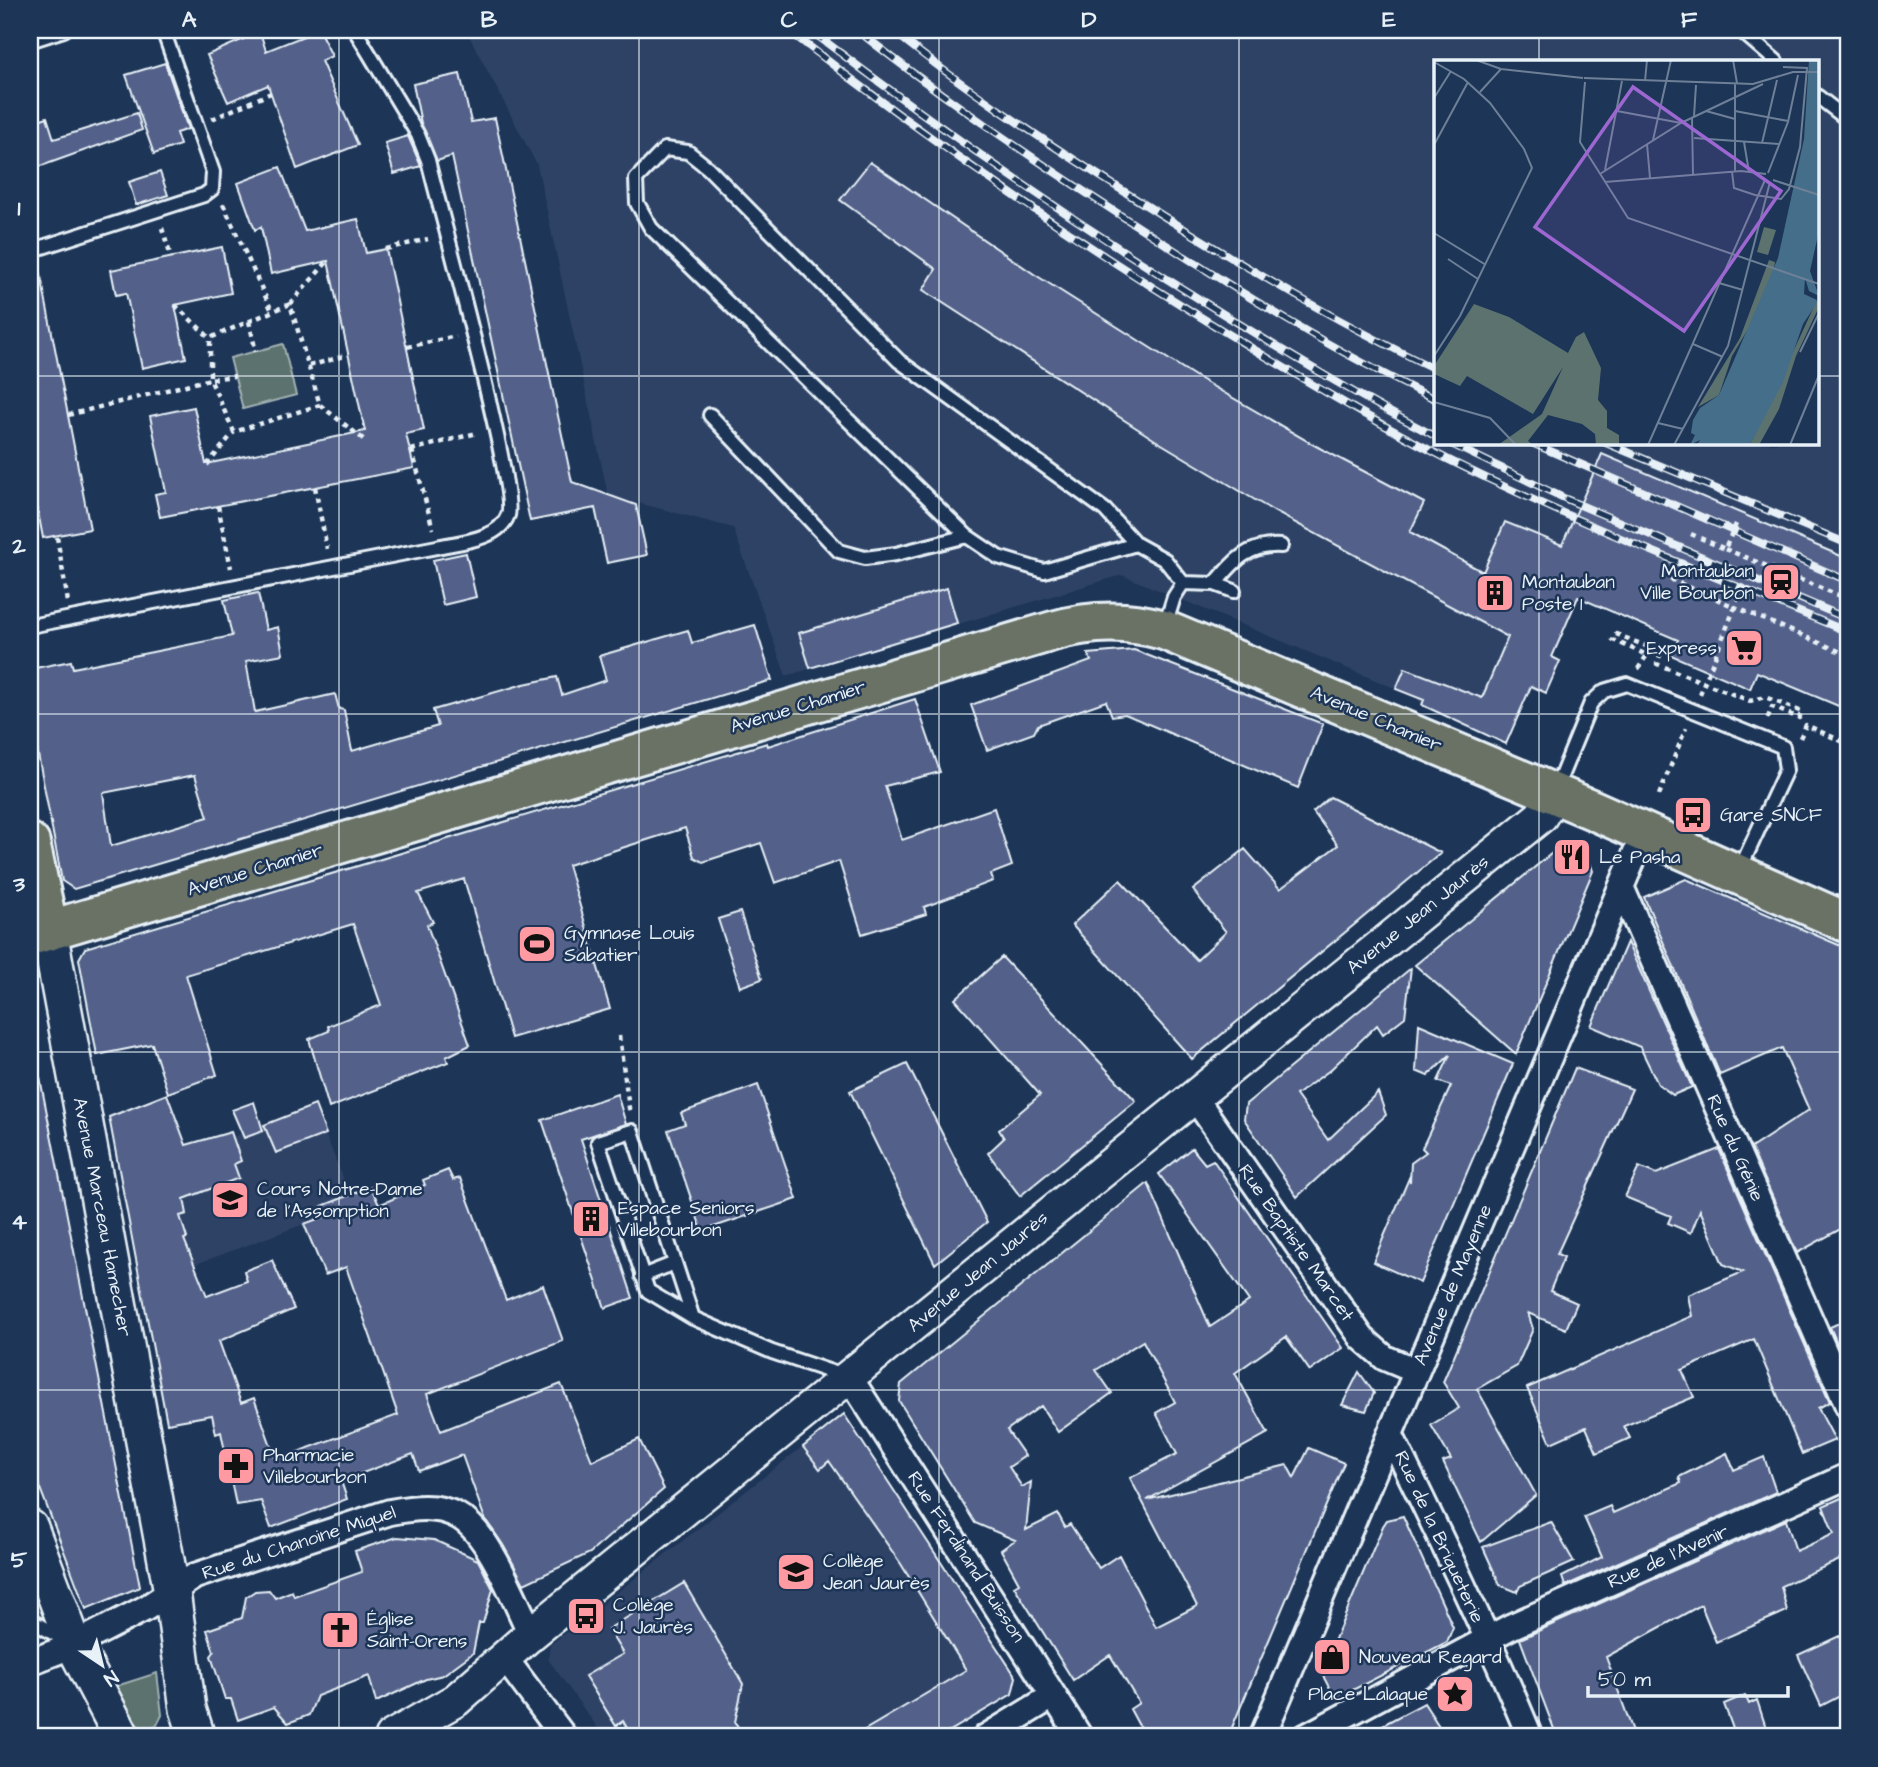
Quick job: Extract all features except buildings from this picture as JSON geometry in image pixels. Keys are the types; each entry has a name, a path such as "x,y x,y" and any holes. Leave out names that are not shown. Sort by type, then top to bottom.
{"main road":[{"name":"Avenue Chamier","path":"39,934 1077,625 1117,621 1164,630 1554,794 1848,923"},
{"name":"Avenue Marceau Hamecher","path":"30,843 39,934 172,1592 188,1709 197,1737"},
{"path":"30,1528 74,1646 122,1737"}],"street":[{"name":"Avenue Jean Jaurès","path":"391,1737 456,1700 531,1634 850,1378 1193,1095 1541,816 1554,794"},
{"name":"Avenue de Mayenne","path":"1262,1737 1644,833"},
{"name":"Rue du Génie","path":"1622,889 1848,1406"},
{"name":"Rue Baptiste Marcet","path":"1193,1095 1362,1338 1385,1358 1416,1371"},
{"name":"Rue Ferdinand Buisson","path":"850,1378 1080,1737"},
{"name":"Rue de la Briqueterie","path":"1390,1434 1488,1640"},
{"name":"Rue de l'Avenir","path":"1488,1640 1510,1627 1848,1476"},
{"name":"Rue du Chanoine Miquel","path":"30,1662 74,1646 172,1592 195,1576 390,1512 419,1506 458,1516 481,1537 531,1634"},
{"path":"1305,1737 1488,1640 1530,1737"},
{"path":"504,1657 564,1737"},
{"path":"986,1737 1053,1696"}],"lane":[{"path":"30,41 64,30"},
{"path":"30,251 204,195 214,185 198,125 163,30"},
{"path":"35,624 437,547 486,535 497,529 508,515 510,499 494,428 428,160 418,135 355,30"},
{"path":"1740,30 1775,60"},
{"path":"1818,97 1848,120"},
{"path":"1136,544 1044,571 998,557 967,536 651,228 637,203 636,178 665,149 688,152 708,168 899,361 1105,510 1136,544 1165,560 1183,583"},
{"path":"710,415 839,551 865,558 896,554 967,536"},
{"path":"1215,584 1244,552 1264,545 1282,546"},
{"path":"1183,583 1215,584 1234,590"},
{"path":"1164,630 1174,597 1183,583"},
{"path":"1554,794 1591,703 1604,691 1627,684 1783,747 1786,752 1786,770 1738,873"},
{"path":"693,1318 632,1131 598,1142 648,1291 693,1318 772,1352 850,1378"},
{"path":"642,1276 675,1262"},
{"path":"30,1620 74,1646"}],"path":[{"path":"198,125 271,93"},
{"path":"214,185 272,311"},
{"path":"156,211 171,257"},
{"path":"386,248 446,235"},
{"path":"210,338 290,304 328,261"},
{"path":"290,304 320,405 367,442"},
{"path":"175,305 210,338 210,379 234,432"},
{"path":"248,321 256,352"},
{"path":"407,347 471,333"},
{"path":"309,366 348,355"},
{"path":"68,415 210,379 234,376"},
{"path":"206,465 234,432 320,405"},
{"path":"437,547 411,450 494,428"},
{"path":"315,488 331,567"},
{"path":"218,506 235,586"},
{"path":"1725,549 1736,524"},
{"path":"1691,534 1848,598"},
{"path":"35,624 44,609 68,604 57,537"},
{"path":"1670,579 1848,655"},
{"path":"1659,795 1740,596"},
{"path":"1627,684 1647,655 1613,640 1616,634 1661,652 1657,664 1750,701 1765,697 1802,712 1799,718 1772,707 1763,727"},
{"path":"1787,737 1798,742 1806,725 1848,744"},
{"path":"619,1036 632,1131"}],"shaded area":[{"path":"466,30 1848,30 1848,669 1562,547 1495,667 1468,728 1422,705 1416,697 1122,575 786,676 733,528 608,495 537,165"},
{"name":"Cours Notre-Dame de l'Assomption","path":"314,1106 350,1195 322,1205 326,1216 142,1284 120,1180"},
{"name":"Collège Jean Jaurès","path":"844,1414 1016,1677 1012,1694 940,1737 604,1737 548,1659 550,1645"}],"green space":[{"path":"283,344 296,395 243,409 230,358"},
{"path":"157,1673 162,1715 157,1725 146,1729 133,1724 110,1688"}],"railway":[{"path":"788,30 943,146 1049,220 1212,324 1358,411 1447,459 1546,506 1848,632"},
{"path":"810,30 960,141 1115,245 1299,360 1434,435"},
{"path":"857,30 999,134 1180,254 1323,341 1434,399"},
{"path":"892,30 1011,118 1172,222 1320,309 1434,369"},
{"path":"1451,444 1566,499 1848,619"},
{"path":"1534,444 1848,581"},
{"path":"1608,444 1848,544"}],"place":[{"name":"Montauban Ville Bourbon","path":"1781,582"},
{"name":"Montauban Poste 1","path":"1495,593"},
{"name":"Express","path":"1744,648"},
{"name":"Gare SNCF","path":"1693,815"},
{"name":"Le Pasha","path":"1572,857"},
{"name":"Gymnase Louis Sabatier","path":"537,944"},
{"name":"Cours Notre-Dame de l'Assomption","path":"230,1200"},
{"name":"Espace Seniors Villebourbon","path":"591,1219"},
{"name":"Pharmacie Villebourbon","path":"236,1466"},
{"name":"Collège Jean Jaurès","path":"796,1572"},
{"name":"Collège J. Jaurès","path":"586,1616"},
{"name":"Église Saint-Orens","path":"340,1630"},
{"name":"Nouveau Regard","path":"1332,1657"},
{"name":"Place Lalaque","path":"1455,1694"}]}
